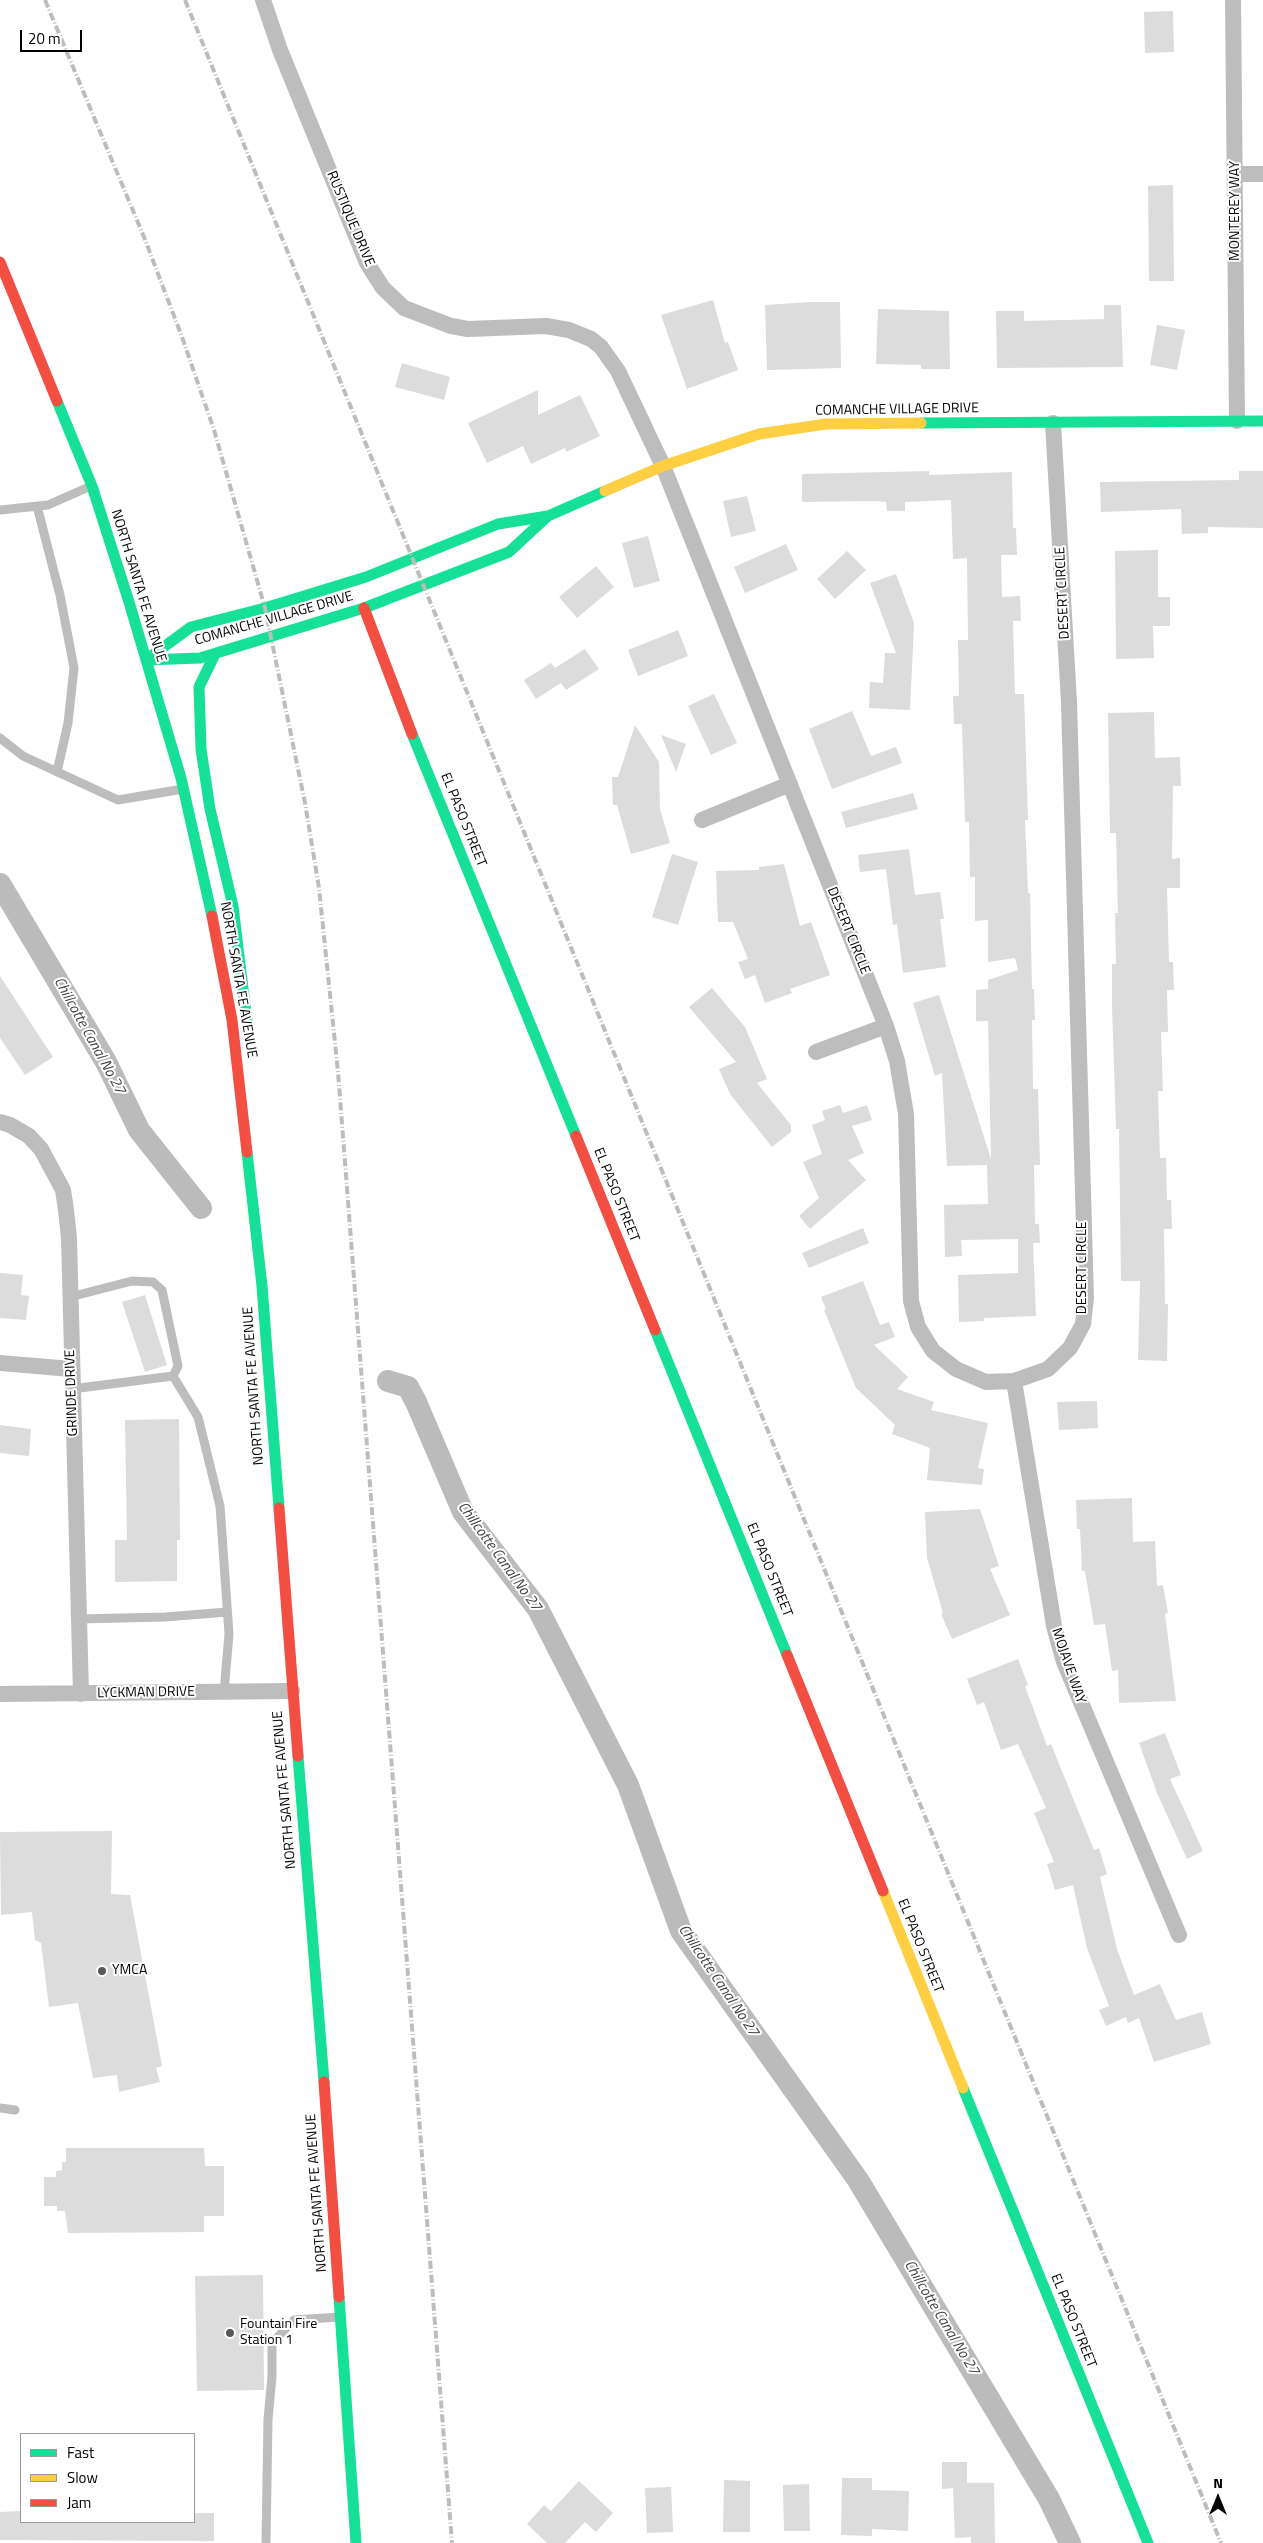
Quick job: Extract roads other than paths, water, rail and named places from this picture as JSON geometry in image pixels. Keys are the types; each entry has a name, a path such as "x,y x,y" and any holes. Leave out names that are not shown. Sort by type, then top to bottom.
{"main road":[{"name":"NORTH SANTA FE AVENUE","path":"0,262 92,486 146,660 183,789 213,917 237,1059 262,1286 356,2543"},
{"name":"COMANCHE VILLAGE DRIVE","path":"146,660 191,626 265,608 354,581 498,524 548,516 662,466 759,434 788,428 826,424 1263,421"},
{"name":"COMANCHE VILLAGE DRIVE","path":"146,660 200,658 364,608 509,552 548,516"},
{"name":"EL PASO STREET","path":"364,608 417,746 1148,2543"},
{"path":"215,654 199,687 201,749 210,809 233,906 248,1019 237,1059"}],"street":[{"name":"RUSTIQUE DRIVE","path":"263,0 280,50 364,254 383,288 404,308 451,326 468,328 546,326 570,330 591,339 601,347 618,370 662,466"},
{"name":"MONTEREY WAY","path":"1233,0 1238,421"},
{"path":"1236,174 1263,174"},
{"name":"DESERT CIRCLE","path":"662,466 886,1026 897,1061 906,1114 911,1301 918,1327 933,1351 956,1369 986,1382 1014,1381 1048,1369 1070,1348 1083,1324 1086,1298 1069,702 1053,423"},
{"path":"702,820 790,784"},
{"path":"816,1052 886,1026"},
{"name":"GRINDE DRIVE","path":"0,1122 10,1124 28,1136 41,1149 62,1190 69,1238 81,1694"},
{"path":"0,1363 71,1369"},
{"name":"MOJAVE WAY","path":"1014,1381 1054,1626 1064,1662 1179,1935"},
{"name":"LYCKMAN DRIVE","path":"0,1694 292,1691"}],"lane":[{"path":"0,510 48,505 92,486"},
{"path":"37,506 60,595 74,668 68,723 57,772"},
{"path":"0,738 23,756 118,800 183,789"},
{"path":"70,1297 132,1281 153,1282 162,1290 176,1349 178,1366 173,1376"},
{"path":"72,1389 173,1376"},
{"path":"173,1376 198,1417 220,1506 229,1634 224,1692"},
{"path":"79,1619 165,1617 228,1612"},
{"path":"0,2108 15,2110"},
{"path":"266,2543 268,2419 272,2377 272,2342 294,2320 340,2317"}],"waterway":[{"name":"Chillcotte Canal No 27","path":"0,884 106,1062 139,1130 201,1208"},
{"name":"Chillcotte Canal No 27","path":"388,1381 408,1387 463,1512 538,1609 628,1785 681,1931 858,2180 1049,2499 1070,2543"}],"railway":[{"path":"45,0 144,237 182,337 214,430 265,608 305,803 319,888 338,1072 452,2543"},
{"path":"185,0 1221,2543"}],"place":[{"name":"YMCA","path":"102,1971"},
{"name":"Fountain Fire Station 1","path":"230,2333"}]}
